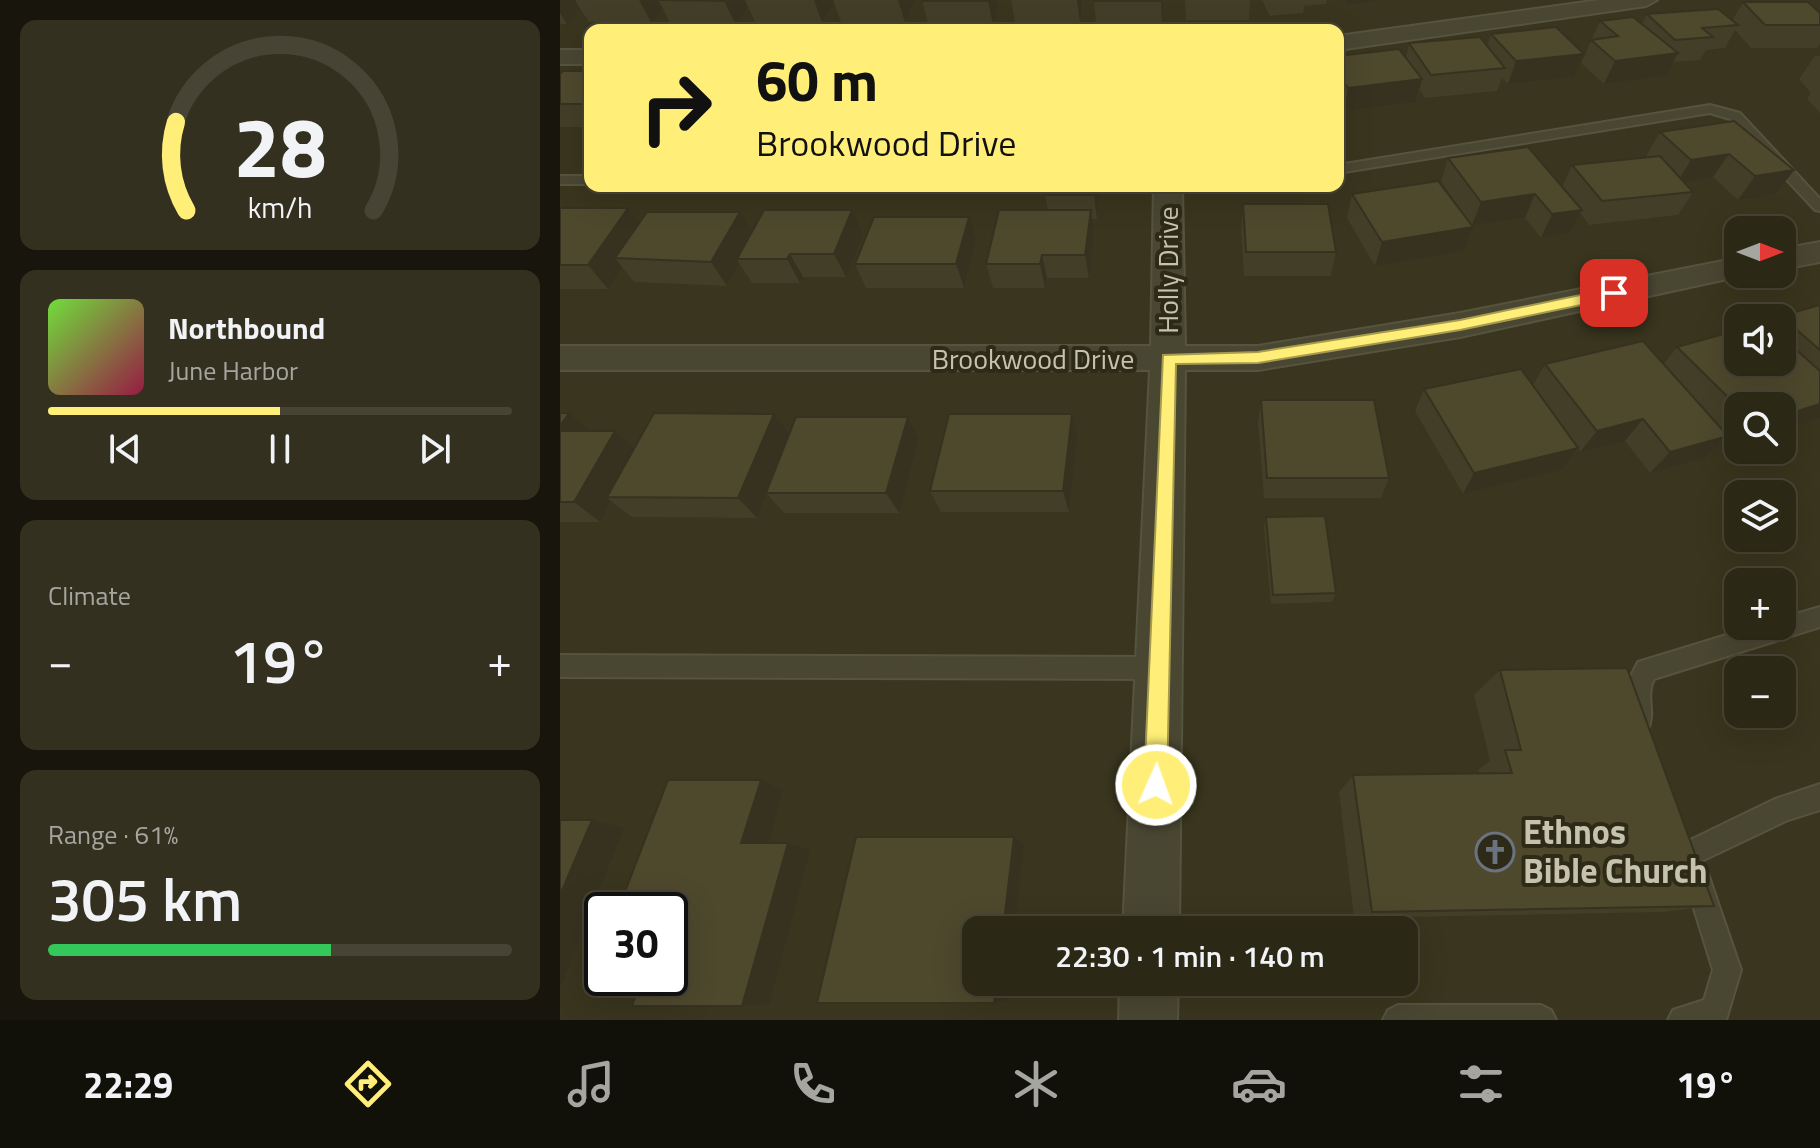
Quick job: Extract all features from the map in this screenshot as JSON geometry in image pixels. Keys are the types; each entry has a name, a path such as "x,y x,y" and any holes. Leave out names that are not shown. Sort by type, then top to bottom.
{"street":[{"path":"1344,42 1646,0"},
{"path":"560,57 584,57"},
{"name":"Holly Drive","path":"1151,916 1168,359 1168,192"},
{"path":"1796,256 1820,252"},
{"name":"Brookwood Drive","path":"560,358 1258,358 1460,325 1724,271"},
{"path":"1148,1020 1149,996"}],"lane":[{"path":"1344,168 1710,109 1735,116 1820,207"},
{"path":"560,180 584,180"},
{"path":"1646,739 1636,690 1646,670 1820,617"},
{"path":"560,666 1159,668"},
{"path":"1689,854 1784,808 1820,797"},
{"path":"1678,825 1727,970 1715,1011 1683,1020"},
{"path":"1398,1020 1541,1020"}],"building":[{"path":"988,0 988,1 922,1"},
{"path":"1161,0 1161,1 1094,1"},
{"path":"1743,2 1808,2 1820,13 1820,25 1765,25"},
{"path":"1718,9 1738,25 1702,28 1713,37 1675,40 1647,14"},
{"path":"1633,17 1678,53 1615,61 1591,40 1618,36 1600,21"},
{"path":"1556,27 1584,54 1516,61 1491,34"},
{"path":"1480,37 1505,68 1431,75 1409,43"},
{"path":"1399,49 1422,79 1348,88 1344,82 1344,55"},
{"path":"563,71 584,71 584,104 560,104 560,74"},
{"path":"1734,121 1794,170 1755,176 1729,154 1691,160 1660,132"},
{"path":"1528,147 1582,210 1552,214 1535,194 1481,202 1448,158"},
{"path":"1660,156 1693,192 1602,201 1572,165"},
{"path":"1438,181 1473,227 1382,242 1352,194"},
{"path":"1045,192 1094,192 1094,195 1045,195"},
{"path":"1243,204 1328,204 1336,252 1246,252"},
{"path":"560,208 628,208 588,265 560,265"},
{"path":"764,210 852,210 834,254 790,254 787,259 737,259"},
{"path":"999,210 1091,210 1085,255 1042,255 1040,264 986,264"},
{"path":"647,212 740,212 711,262 615,258"},
{"path":"874,217 969,217 956,264 855,264"},
{"path":"1820,305 1820,350 1796,329 1796,312"},
{"path":"1724,334 1724,376 1796,376 1796,350 1820,371 1820,404 1796,412 1796,392 1724,393 1677,347"},
{"path":"1643,341 1724,432 1724,437 1670,452 1643,419 1597,431 1545,364"},
{"path":"1521,369 1578,448 1474,473 1424,389"},
{"path":"1261,400 1374,400 1389,478 1267,478"},
{"path":"560,413 569,413 560,426"},
{"path":"654,413 774,414 738,498 607,497"},
{"path":"949,414 1072,414 1063,491 930,491"},
{"path":"796,417 908,417 886,493 766,493"},
{"path":"560,431 615,431 574,502 560,502"},
{"path":"1325,516 1336,593 1273,595 1266,517"},
{"name":"Ethnos Bible Church","path":"1627,668 1714,906 1372,912 1353,775 1512,773 1505,750 1521,750 1500,670"},
{"path":"668,780 761,780 741,843 788,843 742,1006 632,1006 636,996 688,996 688,892 625,892"},
{"path":"560,820 592,820 560,895"},
{"path":"856,837 1014,837 1005,916 962,916 962,996 995,996 994,1003 817,1003"}],"place":[{"name":"Ethnos Bible Church","path":"1495,852"}],"route":[{"path":"1156,785 1168,359 1258,358 1460,325 1614,293"}]}
